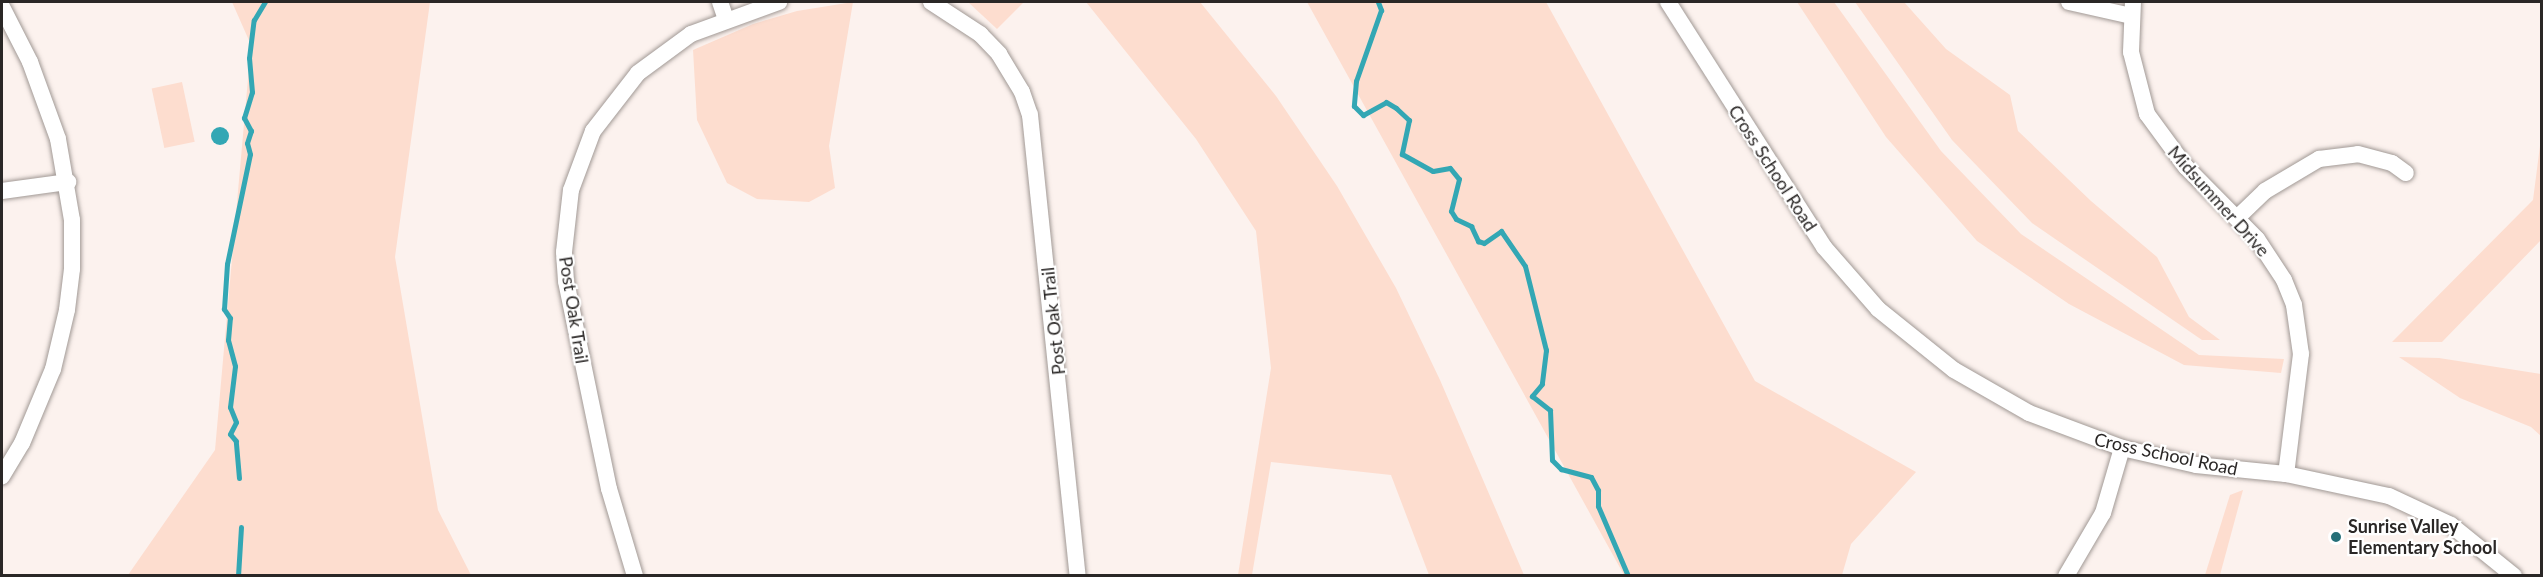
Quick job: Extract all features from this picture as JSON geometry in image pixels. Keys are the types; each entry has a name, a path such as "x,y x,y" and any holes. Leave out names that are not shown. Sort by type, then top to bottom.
{"street":[{"path":"720,2 726,19"},
{"name":"Post Oak Trail","path":"634,576 609,489 566,282 567,212 581,157 593,131 623,89 664,52 726,19 779,2"},
{"name":"Post Oak Trail","path":"931,2 971,27 999,54 1022,92 1030,115 1078,576"},
{"name":"Cross School Road","path":"1668,2 1801,215 1878,309 1913,341 1990,393 2080,436 2196,465 2286,474 2349,486 2423,510 2485,550 2514,576"},
{"path":"2069,2 2132,9"},
{"path":"2,7 42,91 68,182 72,269 61,343 43,398 2,476"},
{"name":"Midsummer Drive","path":"2132,9 2131,52 2148,114 2186,167 2257,238 2284,280 2300,331 2299,378 2286,474"},
{"path":"2237,218 2265,192 2319,159 2358,154 2392,163 2406,173"},
{"path":"2,191 68,182"},
{"path":"2066,576 2103,513 2122,448"}],"shaded area":[{"path":"232,2 430,2 395,257 438,510 471,575 128,575 215,450 251,45"},
{"path":"853,2 829,146 835,188 809,202 757,199 727,183 697,120 693,50 753,24 797,11"},
{"path":"968,2 1024,2 997,29"},
{"path":"1086,2 1200,2 1276,96 1337,186 1396,288 1440,380 1524,575 1429,575 1391,475 1271,462 1252,575 1238,575 1271,368 1256,231 1196,139"},
{"path":"1307,2 1546,2 1755,381 1916,472 1851,544 1842,575 1624,575"},
{"path":"1797,2 1834,2 1941,151 2021,234 2199,355 2284,359 2281,373 2184,365 2069,304 1977,241 1886,137"},
{"path":"1855,2 1904,2 1946,49 2010,95 2018,131 2091,201 2157,257 2189,317 2220,340 2202,340 2032,223 1952,140"},
{"path":"182,82 195,142 164,148 152,88"},
{"path":"2541,138 2541,240 2442,342 2392,342 2533,200"},
{"path":"2399,357 2439,358 2541,374 2541,436 2531,427 2460,398"},
{"path":"2243,490 2220,575 2205,575 2230,495"}],"water":[{"path":"216,127 224,127 229,132 227,143 216,145 211,140 211,132"}],"waterway":[{"path":"239,478 236,441 230,434 236,422 230,407 235,366 228,340 230,318 224,309 227,264 250,154 247,143 251,131 244,118 252,92 249,58 254,20 265,2"},
{"path":"1378,2 1381,10 1356,81 1354,106 1363,115 1386,102 1409,120 1402,154 1433,171 1450,168 1459,179 1451,211 1456,219 1471,226 1478,241 1484,243 1501,231 1525,266 1546,350 1542,384 1532,396 1550,410 1552,460 1561,469 1591,477 1598,490 1598,506 1628,576"},
{"path":"238,576 241,527"}],"place":[{"name":"Sunrise Valley Elementary School","path":"2336,537"}]}
